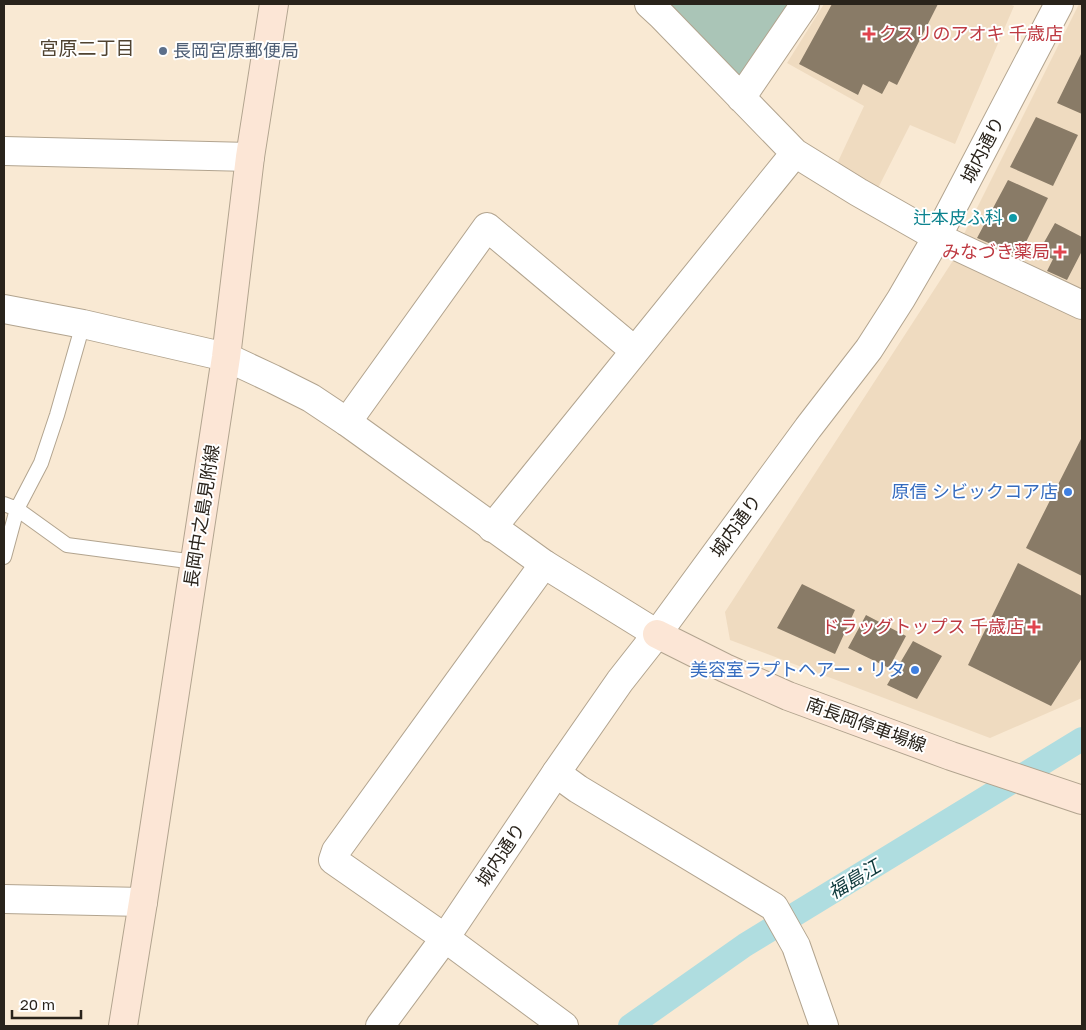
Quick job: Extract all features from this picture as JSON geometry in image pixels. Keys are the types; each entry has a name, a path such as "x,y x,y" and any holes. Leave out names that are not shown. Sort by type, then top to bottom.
{"main road":[{"name":"長岡中之島見附線","path":"123,1026 226,357 250,157 274,4"},
{"name":"南長岡停車場線","path":"657,634 724,668 788,696 951,756 1082,800"}],"street":[{"path":"649,4 795,153 937,237 1082,305"},
{"path":"741,98 805,4"},
{"name":"城内通り","path":"380,1026 445,938 620,681 657,634 802,436 869,350 937,237 1059,4"},
{"path":"4,151 250,157"},
{"path":"492,528 795,153"},
{"path":"346,422 487,227 635,352"},
{"path":"4,309 83,324 226,357 310,398 544,564 657,634"},
{"path":"544,564 336,851 334,860 445,938 564,1026"},
{"path":"556,773 578,790 774,907 796,946 824,1026"},
{"path":"4,899 143,902"}],"lane":[{"path":"4,557 18,509 41,462 57,415 83,324"},
{"path":"4,504 18,509 67,545 195,562"}],"shaded area":[{"path":"824,4 1009,4 1014,6 955,144 910,125 877,190 835,168 864,106 787,63"},
{"path":"1079,4 1082,4 1082,291 963,236"},
{"path":"956,256 1082,316 1082,698 990,738 730,640 725,612"}],"green space":[{"path":"669,4 791,4 739,78"}],"building":[{"name":"クスリのアオキ 千歳店","path":"832,4 938,4 897,85 889,81 882,94 863,84 858,95 799,64"},
{"path":"1082,52 1082,114 1057,103"},
{"path":"1036,117 1078,135 1053,186 1010,167"},
{"name":"辻本皮ふ科","path":"1008,180 1048,198 1019,256 977,238"},
{"name":"みなづき薬局","path":"1055,223 1082,237 1082,251 1067,280 1047,271 1053,259 1038,253"},
{"name":"原信 シビックコア店","path":"1082,437 1082,576 1026,548"},
{"name":"ドラッグトップス 千歳店","path":"1018,563 1082,596 1082,658 1051,706 968,665"},
{"path":"802,584 855,610 835,654 777,628"},
{"path":"866,615 906,636 889,668 848,648"},
{"name":"美容室ラプトヘアー・リタ","path":"913,641 942,656 917,699 887,685"}],"waterway":[{"name":"福島江","path":"630,1026 745,945 1082,739"}],"place":[{"name":"クスリのアオキ 千歳店","path":"869,34"},
{"name":"長岡宮原郵便局","path":"163,51"},
{"name":"辻本皮ふ科","path":"1013,218"},
{"name":"みなづき薬局","path":"1060,252"},
{"name":"原信 シビックコア店","path":"1068,492"},
{"name":"ドラッグトップス 千歳店","path":"1034,627"},
{"name":"美容室ラプトヘアー・リタ","path":"915,670"}],"district":[{"name":"宮原二丁目","path":"87,48"}]}
